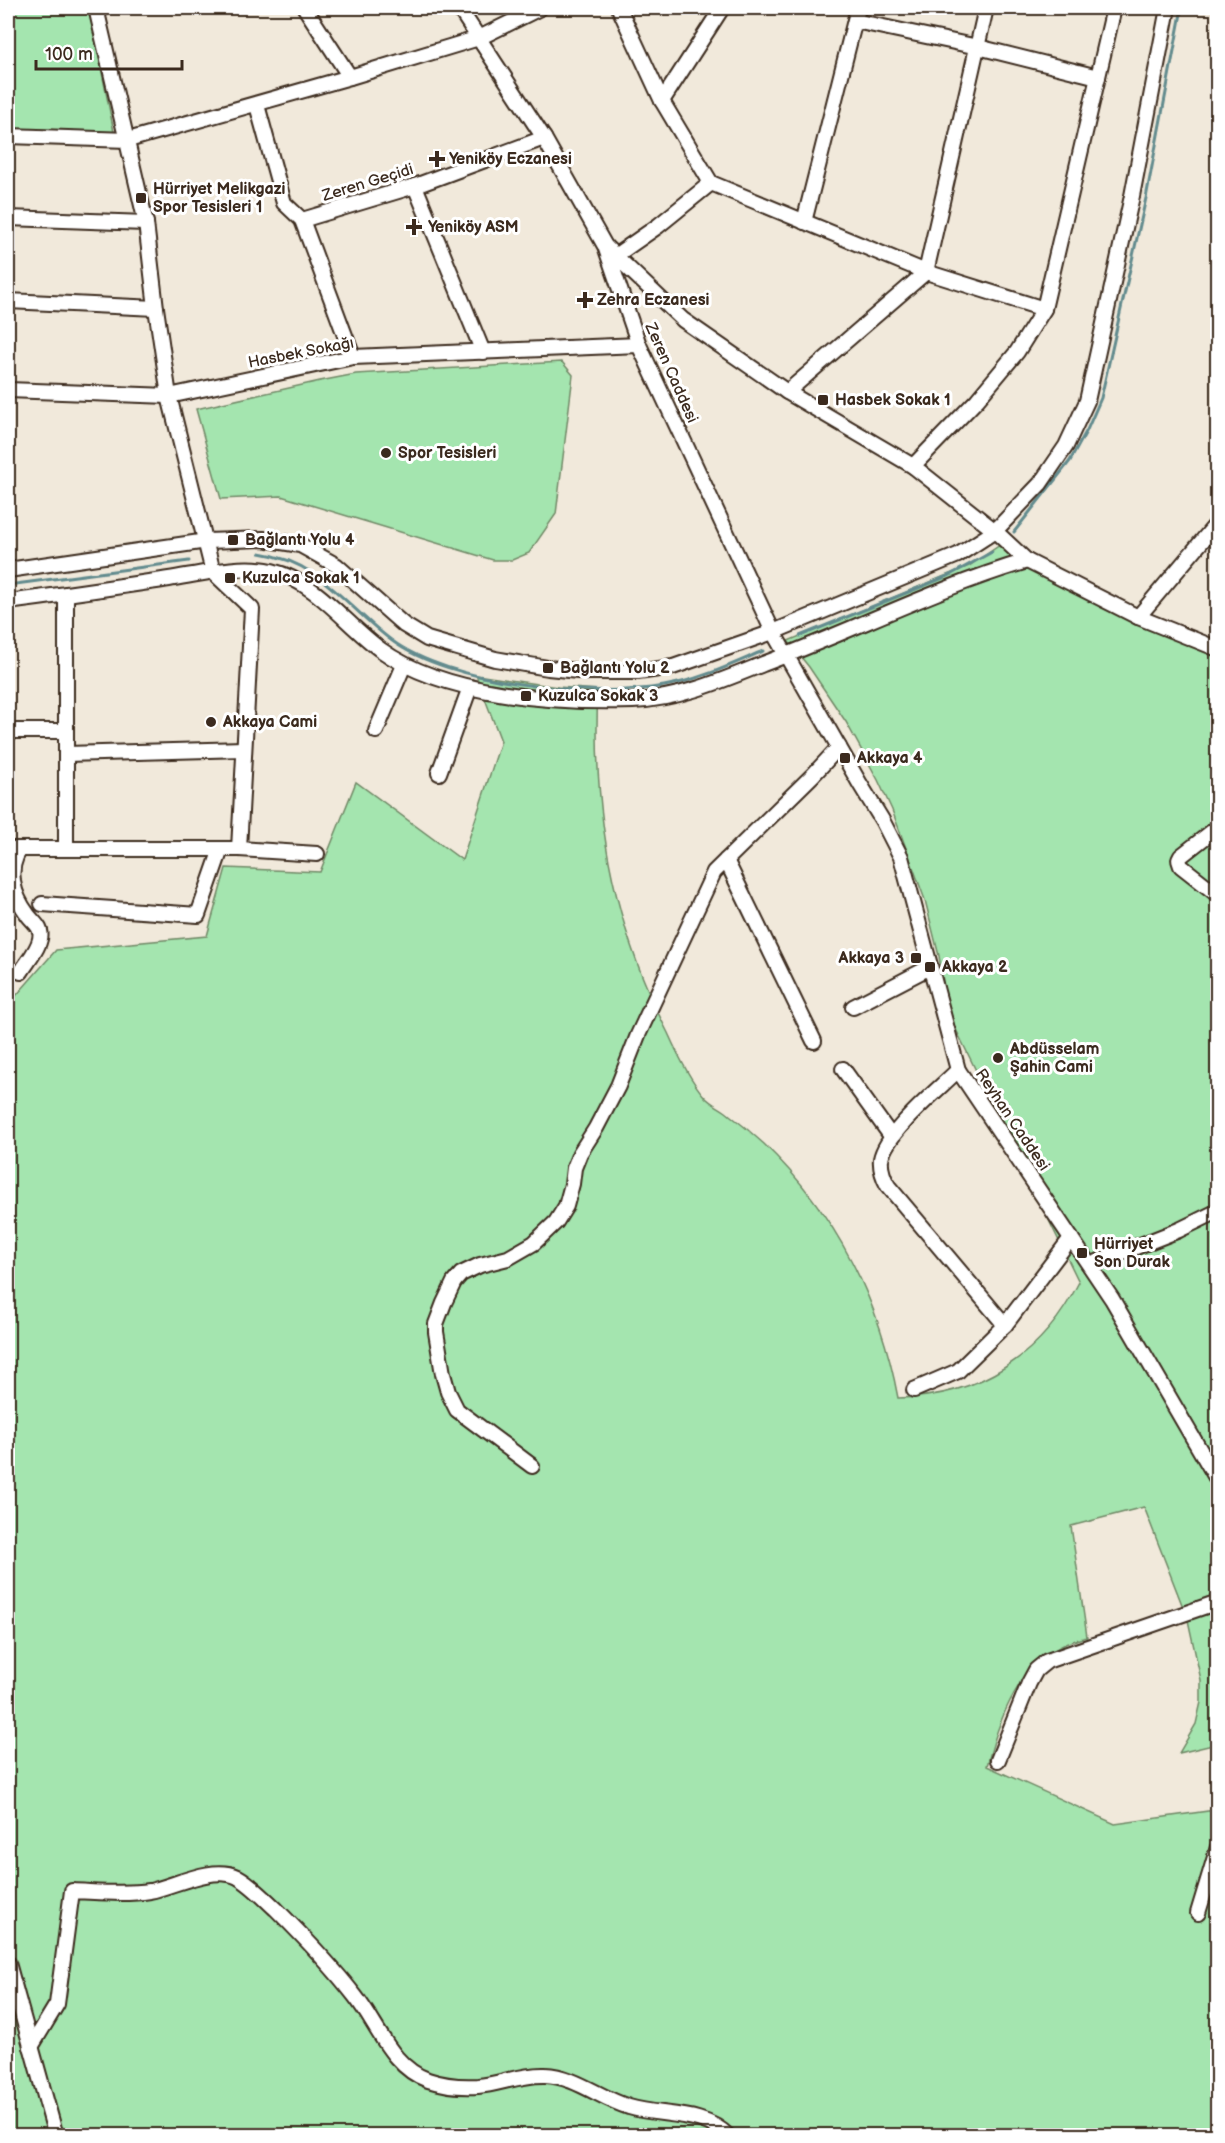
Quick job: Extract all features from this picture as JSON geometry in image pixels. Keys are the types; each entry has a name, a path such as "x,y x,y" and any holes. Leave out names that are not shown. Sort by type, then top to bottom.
{"street":[{"path":"96,8 146,223 169,396 213,572 252,609 239,849"},
{"path":"304,8 350,77"},
{"name":"Zeren Caddesi","path":"459,8 544,138 605,246 639,345 786,656"},
{"path":"8,136 128,140 257,105 479,38 540,8"},
{"path":"619,8 662,101 711,183 926,273 1044,309"},
{"path":"662,101 722,8"},
{"path":"787,392 926,273 986,8"},
{"path":"913,466 976,400 1017,352 1044,309 1114,8"},
{"path":"8,570 207,541 263,539 300,545 336,565 404,625 427,639 495,659 548,668 588,672 638,672 673,667 773,632 958,555 995,531 1040,484 1066,446 1087,402 1132,196 1168,8"},
{"path":"804,222 856,14 1098,77"},
{"path":"257,105 284,203 302,220 353,357"},
{"name":"Zeren Geçidi","path":"302,220 415,186 544,138"},
{"path":"615,256 658,226 711,183"},
{"path":"415,186 483,352"},
{"path":"8,218 146,223"},
{"path":"605,246 683,320 787,392 913,466 995,531 1027,561 1138,617 1218,649"},
{"path":"8,301 156,308"},
{"name":"Hasbek Sokağı","path":"8,390 169,396 353,357 639,345"},
{"path":"1138,617 1218,522"},
{"path":"8,602 213,572 261,569 289,577 320,596 369,640 404,664 435,678 507,693 604,701 650,700 700,689 786,656 948,587 1027,561"},
{"path":"66,594 66,849"},
{"name":"Reyhan Caddesi","path":"786,656 882,820 901,857 958,1070 1112,1299 1216,1473"},
{"path":"376,731 404,664"},
{"path":"439,773 470,687"},
{"path":"8,731 66,731"},
{"path":"532,1466 457,1410 448,1392 443,1374 436,1324 454,1282 461,1274 480,1265 508,1258 534,1243 555,1222 566,1206 574,1168 580,1154 618,1086 638,1035 714,872 839,747"},
{"path":"66,754 244,749"},
{"path":"1218,826 1179,860 1181,866 1218,895"},
{"path":"21,972 39,945 41,934 37,924 27,914 12,880 14,849 239,849 317,854"},
{"path":"42,904 198,915 221,849"},
{"path":"726,860 814,1041"},
{"path":"853,1007 930,967"},
{"path":"843,1069 891,1136"},
{"path":"958,1070 891,1136 882,1156 881,1167 888,1186 1005,1325"},
{"path":"1090,1265 1179,1230 1218,1211"},
{"path":"914,1390 958,1371 1005,1325 1071,1238"},
{"path":"999,1760 1029,1683 1036,1670 1047,1661 1218,1602"},
{"path":"1198,1913 1218,1847"},
{"path":"31,2047 57,2004 72,1890 121,1893 149,1891 215,1873 237,1876 263,1897 304,1937 356,1997 395,2056 409,2070 427,2080 478,2086 511,2078 546,2075 573,2082 630,2108 710,2123 728,2136"},
{"path":"8,1963 56,2136"}],"green space":[{"path":"8,8 89,8 114,132 8,129"},
{"name":"Spor Tesisleri","path":"562,362 573,375 556,514 529,553 512,560 493,560 281,496 221,499 196,409 356,374"},
{"path":"1003,543 1012,553 1217,647 1217,1744 1179,1753 1196,1724 1201,1702 1201,1680 1188,1620 1144,1507 1071,1526 1087,1637 1065,1644 1047,1655 1019,1685 1000,1724 987,1766 1115,1824 1215,1810 1217,1802 1217,2135 8,2136 8,1005 56,950 207,936 226,868 320,872 356,782 462,860 501,741 476,675 558,687 598,690 599,779 610,866 633,951 649,992 684,1066 706,1098 764,1144 790,1171 813,1199 833,1229 867,1293 880,1327 898,1398 928,1396 955,1390 981,1380 1005,1367 1027,1351 1047,1331 1079,1282 948,1013 939,956 925,900 892,810 846,722 809,667 788,641 969,566"}],"waterway":[{"path":"1014,532 1070,461 1101,398 1146,198 1182,8"},
{"path":"800,636 950,575 992,552"},
{"path":"260,553 281,558 316,576 391,640 416,655 448,668 484,677 562,689 634,690 690,680 763,651"},
{"path":"8,585 189,561"}],"place":[{"name":"Yeniköy Eczanesi","path":"437,159"},
{"name":"Hürriyet Melikgazi Spor Tesisleri 1","path":"141,198"},
{"name":"Yeniköy ASM","path":"414,227"},
{"name":"Zehra Eczanesi","path":"585,300"},
{"name":"Hasbek Sokak 1","path":"823,400"},
{"name":"Spor Tesisleri","path":"386,453"},
{"name":"Bağlantı Yolu 4","path":"233,540"},
{"name":"Kuzulca Sokak 1","path":"230,578"},
{"name":"Bağlantı Yolu 2","path":"548,668"},
{"name":"Kuzulca Sokak 3","path":"526,696"},
{"name":"Akkaya Cami","path":"211,722"},
{"name":"Akkaya 4","path":"845,758"},
{"name":"Akkaya 3","path":"916,958"},
{"name":"Akkaya 2","path":"930,967"},
{"name":"Abdüsselam Şahin Cami","path":"998,1058"},
{"name":"Hürriyet Son Durak","path":"1082,1253"}]}
